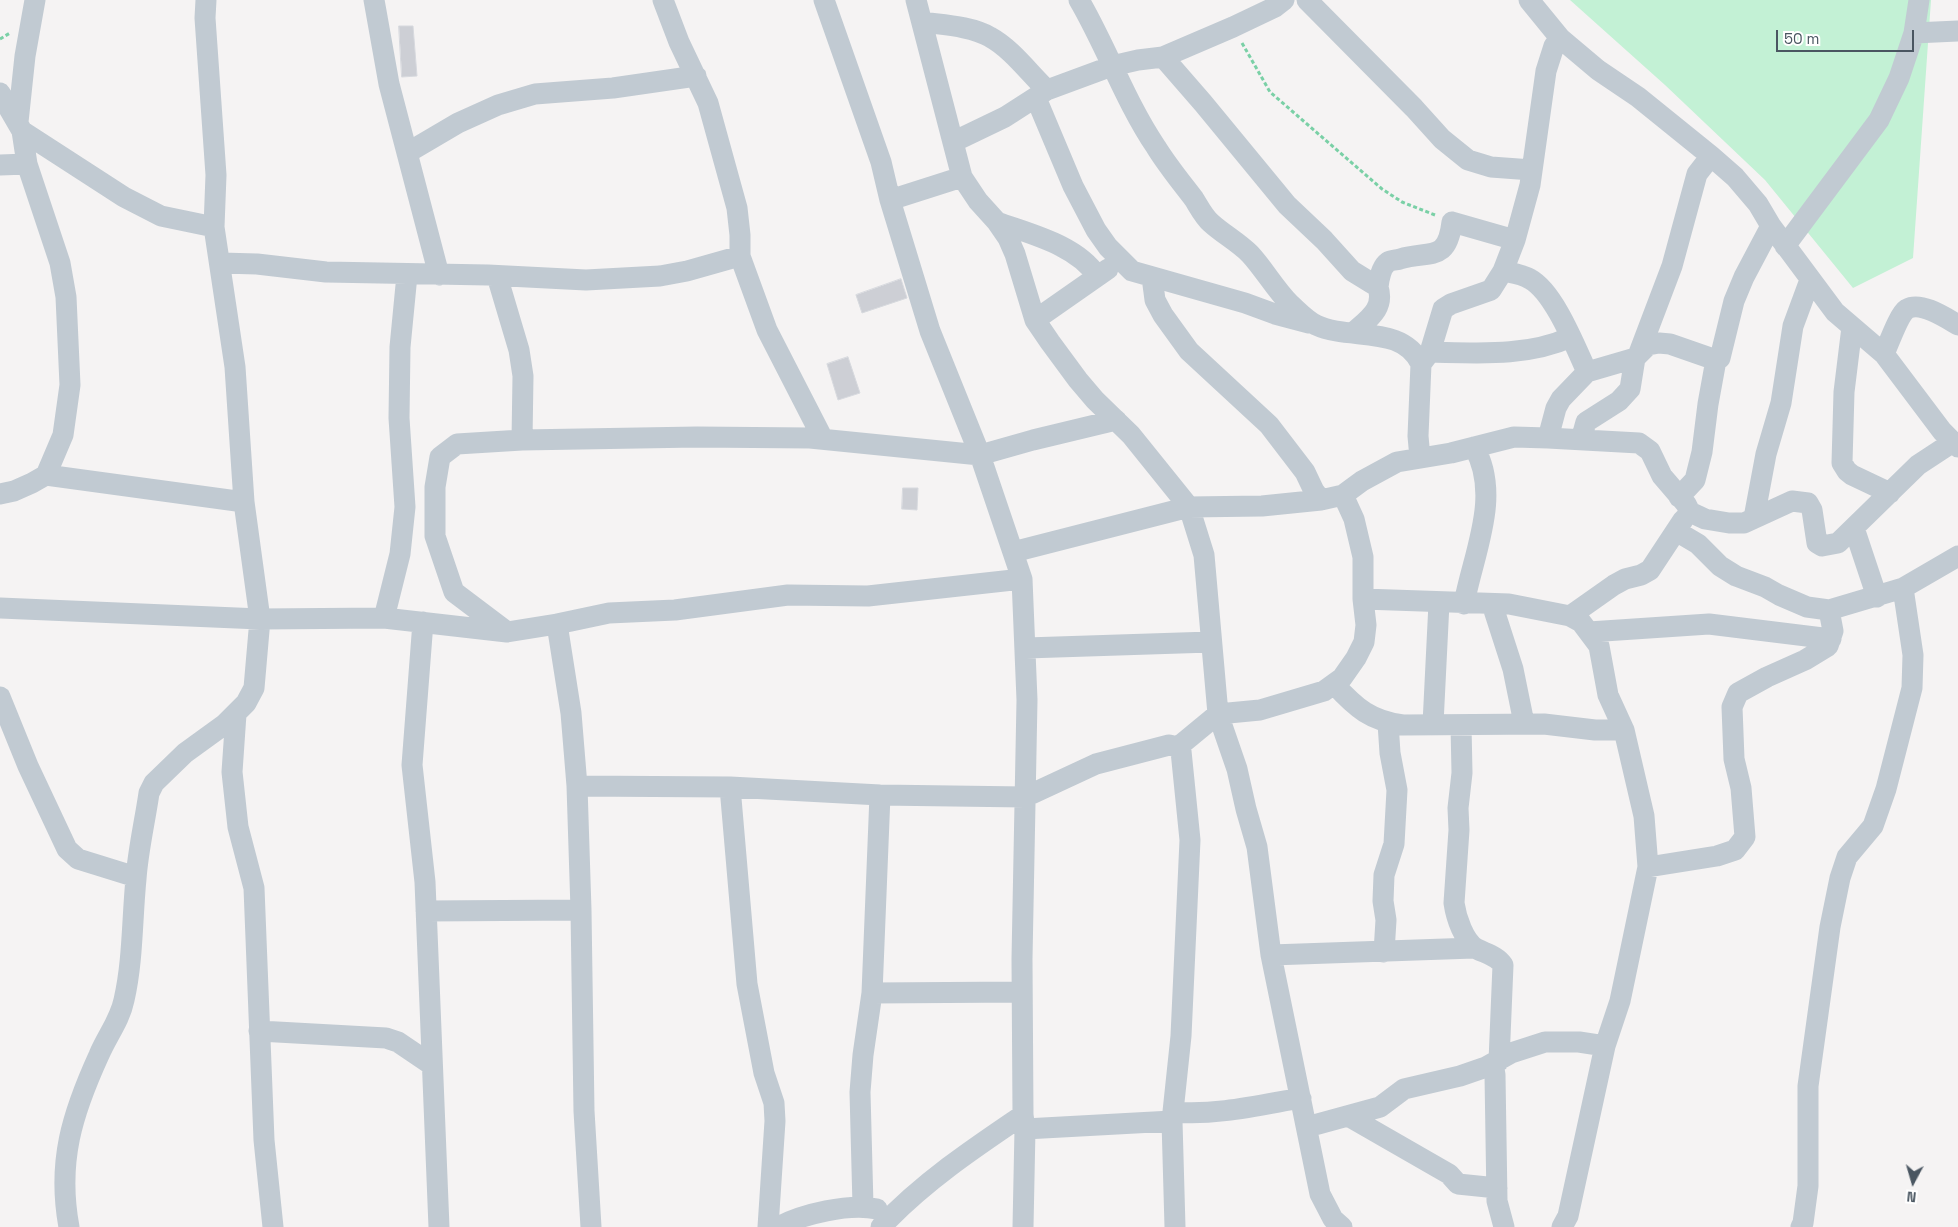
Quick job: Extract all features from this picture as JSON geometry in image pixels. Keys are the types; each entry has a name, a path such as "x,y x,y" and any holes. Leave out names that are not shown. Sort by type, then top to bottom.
{"street":[{"path":"0,494 32,484 46,474 63,435 70,384 66,297 60,263 27,164 20,127 25,56 35,0"},
{"path":"69,1227 64,1187 66,1149 76,1114 96,1062 114,1029 124,1000 130,960 136,877 149,793 154,783 185,753 236,714 246,703 254,688 260,619 244,502 236,367 214,227 216,174 205,18 206,0"},
{"path":"374,0 389,84 439,275"},
{"path":"663,0 679,42 708,103 737,208 740,256 767,330 823,439"},
{"path":"824,0 881,162 890,200 930,331 980,455 1022,579 1027,700 1022,992 1024,1227"},
{"path":"916,0 962,177 978,201 997,222 1015,254 1036,320 1078,380 1131,435 1189,507 1204,555 1218,714 1237,768 1257,847 1271,955 1320,1194 1333,1219 1342,1227"},
{"path":"1079,0 1155,146 1210,223 1226,233 1249,253 1288,302 1317,326"},
{"path":"953,142 1005,117 1041,94 1112,66 1163,57 1233,28 1276,7 1284,0"},
{"path":"1307,0 1442,138 1468,160 1491,167 1532,170"},
{"path":"1013,552 1189,507 1262,506 1321,500 1343,495 1398,462 1514,437 1638,442 1650,451 1662,476 1684,504 1705,519 1728,523 1744,523 1792,501 1808,503 1812,510 1817,543 1822,546 1838,542 1918,465 1955,445 1942,431 1884,354 1835,312 1770,226 1758,204 1735,177 1638,97 1598,70 1560,38 1529,0"},
{"path":"1785,246 1879,120 1899,78 1914,33 1919,0"},
{"path":"922,22 972,30 989,36 1007,50 1041,94 1073,186 1096,230 1108,247 1132,271 1245,303 1274,314 1317,326 1403,343 1416,354 1426,358 1508,353 1554,344 1571,336"},
{"path":"1914,33 1958,31"},
{"path":"1420,458 1418,429 1426,358 1443,309 1451,304 1491,290 1503,271 1515,240 1530,185 1546,71 1554,46 1560,38"},
{"path":"1163,57 1286,205 1324,240 1352,271 1378,287"},
{"path":"407,153 458,123 498,105 535,94 613,88 696,76"},
{"path":"0,93 20,127 124,197 161,216 214,227"},
{"path":"1581,440 1586,422 1619,401 1630,389 1637,355 1672,266 1697,174 1711,156"},
{"path":"0,165 27,164"},
{"path":"890,200 962,177"},
{"path":"997,222 1057,245 1074,254 1091,266 1097,276"},
{"path":"1353,333 1374,314 1381,300 1378,287 1380,274 1388,262 1408,256 1432,254 1444,248 1450,238 1452,222 1515,240"},
{"path":"1570,616 1614,585 1625,579 1641,576 1650,570 1676,531 1702,452 1716,360 1722,354 1734,301 1770,226"},
{"path":"220,263 256,264 326,272 586,280 660,276 687,271 740,256"},
{"path":"1036,320 1120,260"},
{"path":"1503,271 1530,279 1548,294 1571,336 1587,372"},
{"path":"384,618 400,554 405,507 399,418 400,347 406,275"},
{"path":"497,276 519,350 523,376 522,440"},
{"path":"1152,278 1155,300 1163,315 1189,350 1270,425 1305,472 1321,500"},
{"path":"1754,518 1766,454 1781,403 1792,326 1810,280"},
{"path":"1884,354 1902,315 1907,309 1914,307 1933,310 1958,325"},
{"path":"1852,327 1844,392 1842,463 1852,475 1890,493"},
{"path":"1548,438 1556,408 1587,372 1637,355 1648,345 1659,343 1670,344 1716,360"},
{"path":"507,632 454,592 435,536 435,487 440,457 457,444 522,440 696,437 823,439 980,455 1116,420"},
{"path":"1464,604 1469,574 1485,520 1485,492 1482,466 1480,457 1474,447"},
{"path":"46,474 244,502"},
{"path":"1178,747 1218,714 1260,710 1324,691 1335,685 1342,678 1364,642 1366,625 1363,599 1363,557 1354,519 1343,495"},
{"path":"1854,528 1877,597"},
{"path":"1676,531 1698,544 1720,566 1736,576 1765,587 1807,607 1829,610 1902,588 1958,556"},
{"path":"0,608 260,619 384,618 507,632 609,613 675,610 788,595 868,596 1022,579"},
{"path":"1801,1227 1808,1186 1808,1086 1834,907 1847,857 1873,826 1886,789 1912,688 1913,654 1902,588"},
{"path":"1363,599 1464,604 1509,604 1570,616 1581,622 1599,646 1608,695 1624,730 1644,816 1648,867 1620,1001 1605,1046 1568,1216 1562,1227"},
{"path":"1433,724 1439,603"},
{"path":"1492,604 1513,669 1524,723"},
{"path":"1648,867 1717,856 1735,850 1744,838 1741,788 1734,759 1732,707 1738,694 1767,677 1805,660 1828,646 1833,630 1829,610"},
{"path":"423,622 412,764 425,882 439,1227"},
{"path":"557,624 571,713 577,786 584,1111 591,1227"},
{"path":"1589,632 1709,624 1831,639"},
{"path":"1026,648 1211,642"},
{"path":"1335,685 1366,714 1388,724 1461,725 1524,723 1595,730 1624,730"},
{"path":"0,697 28,766 66,849 78,859 136,877"},
{"path":"236,714 232,772 238,827 254,888 264,1140 273,1227"},
{"path":"1384,952 1386,920 1383,901 1384,875 1394,844 1397,790 1390,753 1388,724"},
{"path":"1461,725 1462,773 1458,808 1459,830 1454,903 1466,938 1474,948"},
{"path":"577,786 730,787 880,795 1025,797 1096,764 1169,745 1178,747 1181,751 1190,840 1181,1036 1173,1116 1175,1227"},
{"path":"730,787 747,984 764,1073 774,1103 775,1121 771,1158 768,1227"},
{"path":"863,1206 860,1092 872,993 880,795"},
{"path":"426,910 581,910"},
{"path":"1271,955 1474,948 1494,956 1504,965 1495,1075 1497,1201 1504,1227"},
{"path":"872,993 1022,992"},
{"path":"259,1031 386,1038 398,1042 432,1065"},
{"path":"1306,1126 1380,1107 1404,1089 1460,1076 1496,1062 1511,1053 1545,1042 1578,1042 1605,1046"},
{"path":"778,1227 790,1221 835,1210 863,1206 888,1220 963,1155 1024,1122 1173,1116 1301,1098"},
{"path":"1348,1116 1449,1174 1458,1184 1497,1188"}],"path":[{"path":"1233,28 1270,92 1382,189 1402,202 1452,222"}],"green space":[{"path":"1570,0 1931,0 1913,258 1853,288 1765,180 1665,85"}],"building":[{"path":"399,26 413,26 417,76 402,77"},
{"path":"901,279 907,298 862,313 856,295"},
{"path":"848,357 860,393 838,400 827,364"},
{"path":"903,488 918,488 917,510 902,509"}]}
